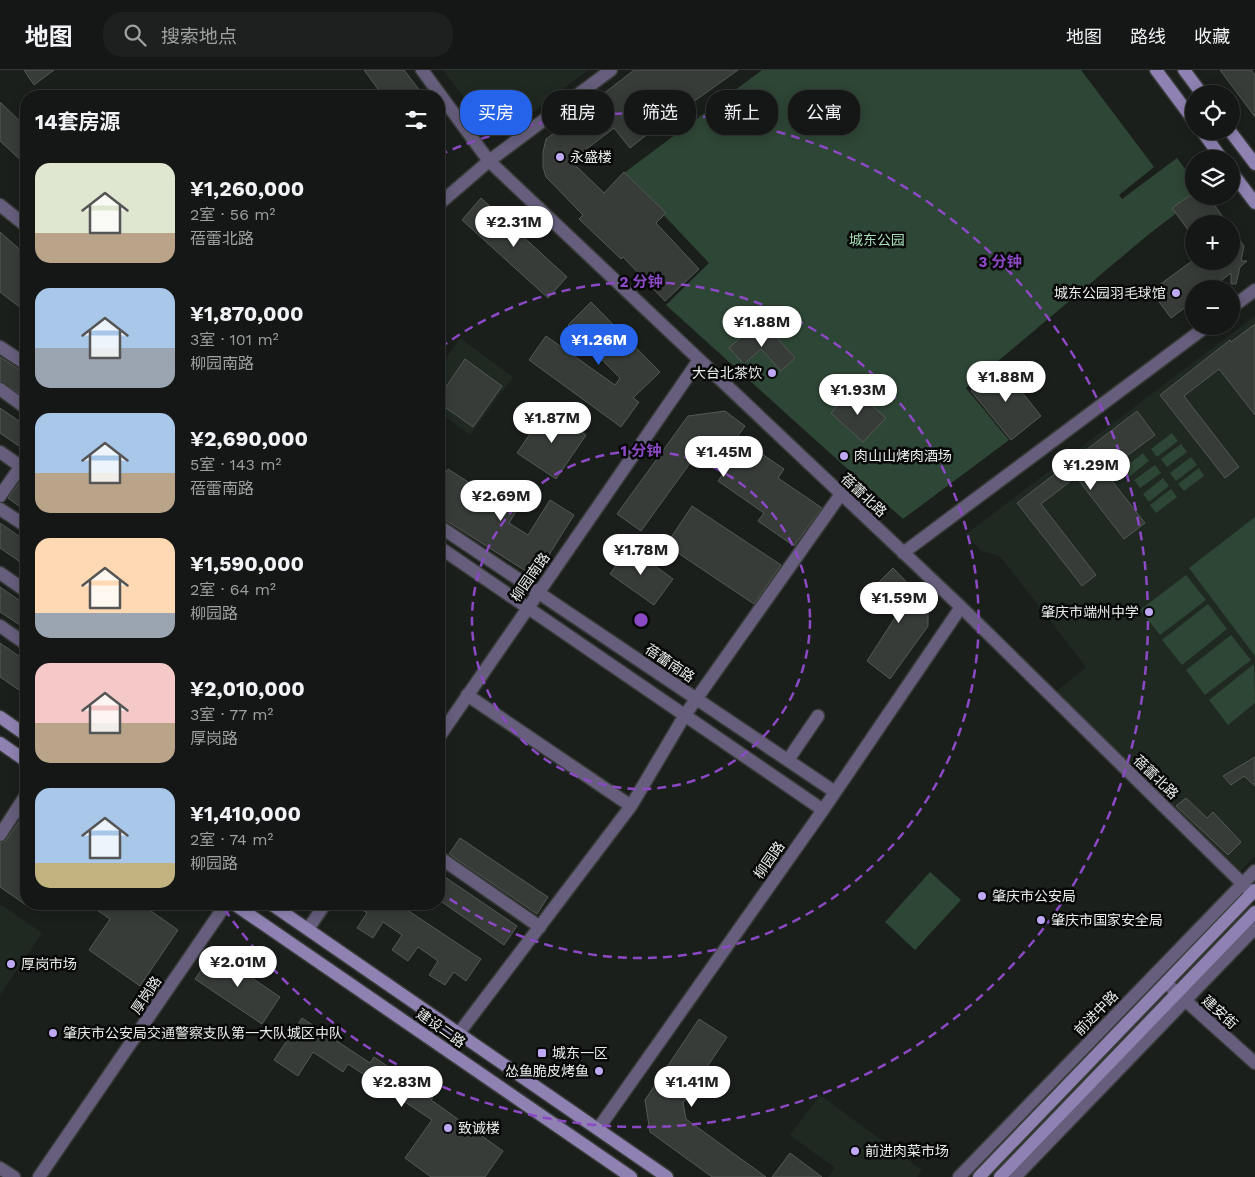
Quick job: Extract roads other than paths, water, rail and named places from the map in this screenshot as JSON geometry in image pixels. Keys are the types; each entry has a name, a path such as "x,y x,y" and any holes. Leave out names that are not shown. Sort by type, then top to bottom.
{"main road":[{"path":"1156,70 1185,108"},
{"path":"1184,70 1195,85"},
{"path":"1237,140 1255,164"},
{"path":"1240,183 1255,203"},
{"path":"0,717 20,727"},
{"path":"0,743 20,758"},
{"path":"979,1177 1254,891"},
{"name":"建设二路","path":"243,910 629,1176"},
{"name":"建设二路","path":"280,910 667,1177"},
{"path":"1000,1177 1181,997 1255,912"}],"street":[{"name":"蓓蕾北路","path":"422,70 437,90"},
{"path":"445,199 489,161 611,70"},
{"name":"蓓蕾北路","path":"445,101 489,161 961,607 1243,883 1254,891"},
{"path":"0,205 20,221"},
{"path":"1240,301 1255,290"},
{"path":"903,552 1195,335"},
{"path":"0,347 20,360"},
{"name":"柳园南路","path":"445,728 699,360"},
{"path":"0,389 20,404"},
{"path":"0,452 20,463"},
{"path":"0,496 20,470"},
{"path":"459,1034 631,806 685,715 841,494"},
{"path":"0,508 20,522"},
{"name":"蓓蕾南路","path":"445,530 835,792"},
{"path":"445,551 823,810"},
{"path":"0,573 20,587"},
{"name":"柳园路","path":"598,1129 823,810 961,607"},
{"path":"0,626 20,640"},
{"path":"468,695 631,806"},
{"path":"788,760 818,716"},
{"path":"0,835 20,804"},
{"path":"445,861 540,927"},
{"name":"前进中路","path":"959,1177 1255,871"},
{"name":"厚岗路","path":"39,1177 222,910"},
{"path":"308,929 321,910"},
{"path":"1015,1177 1181,997 1255,928"},
{"name":"建安街","path":"1166,983 1255,1064"},
{"path":"0,1168 14,1177"}],"place":[{"name":"永盛楼","path":"560,157"},
{"name":"城东公园羽毛球馆","path":"1176,293"},
{"name":"大台北茶饮","path":"772,373"},
{"name":"肉山山烤肉酒场","path":"844,456"},
{"name":"肇庆市端州中学","path":"1149,612"},
{"name":"肇庆市公安局","path":"982,896"},
{"name":"肇庆市国家安全局","path":"1041,920"},
{"name":"厚岗市场","path":"11,964"},
{"name":"肇庆市公安局交通警察支队第一大队城区中队","path":"53,1033"},
{"name":"城东一区","path":"542,1053"},
{"name":"怂鱼脆皮烤鱼","path":"599,1071"},
{"name":"致诚楼","path":"448,1128"},
{"name":"前进肉菜市场","path":"855,1151"}],"park label":[{"name":"城东公园","path":"877,240"}]}
